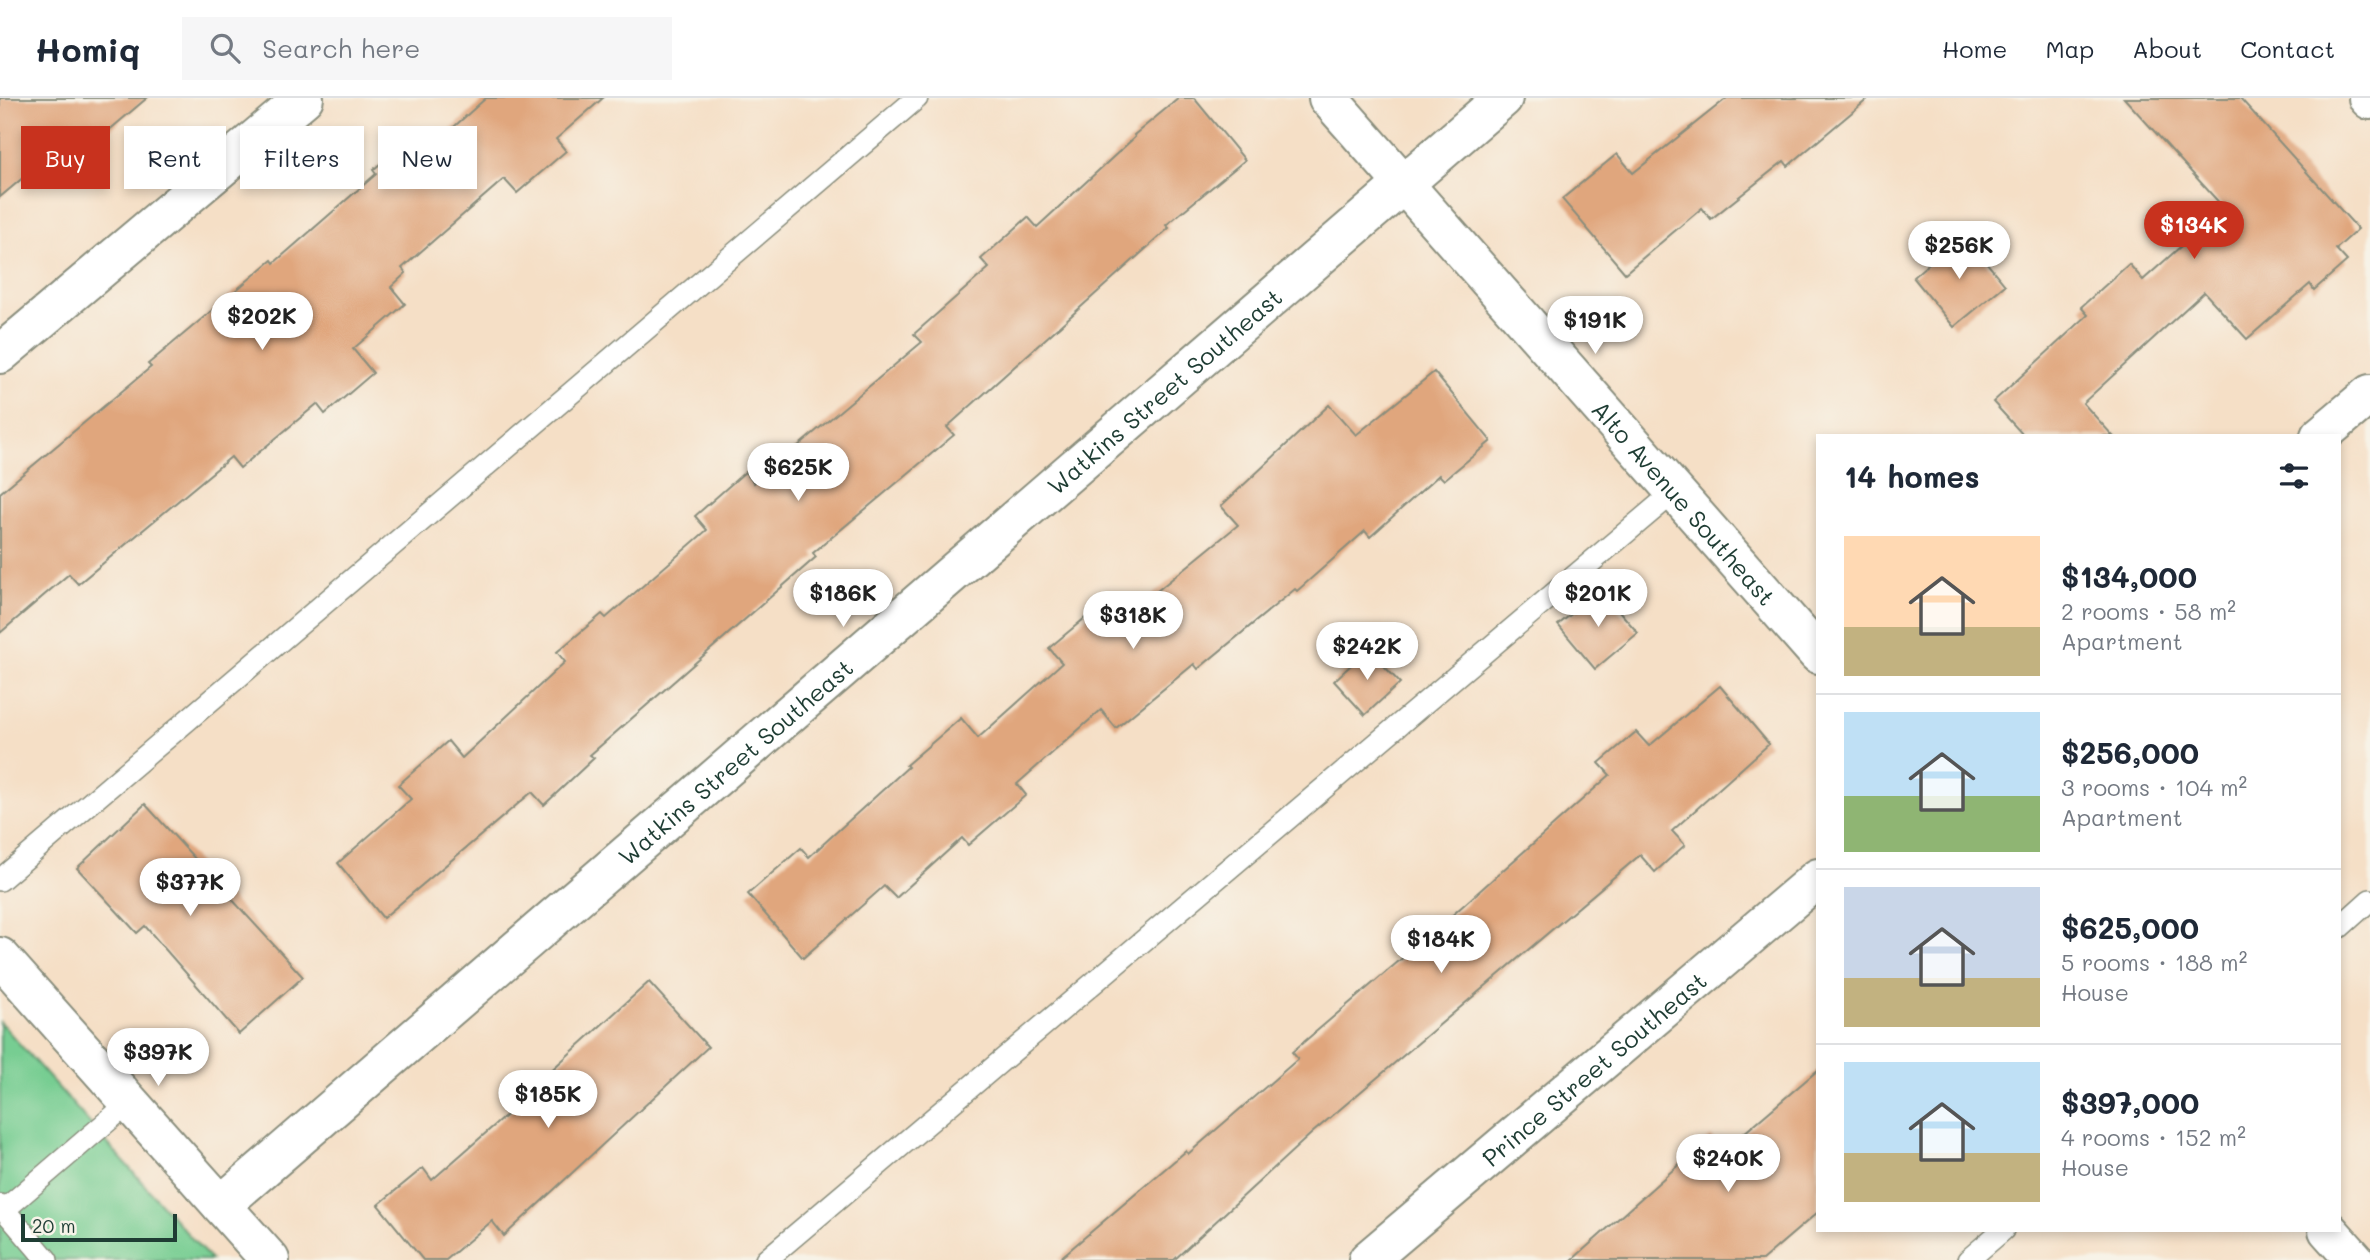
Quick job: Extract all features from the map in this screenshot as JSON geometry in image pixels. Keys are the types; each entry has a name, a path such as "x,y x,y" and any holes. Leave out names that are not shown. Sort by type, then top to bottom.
{"street":[{"path":"0,354 304,98"},
{"name":"Alto Avenue Southeast","path":"1328,98 1816,652"},
{"name":"Watkins Street Southeast","path":"221,1205 1503,98"},
{"path":"2322,434 2370,394"},
{"name":"Prince Street Southeast","path":"1368,1260 1816,880"},
{"path":"0,957 270,1260"},
{"path":"2330,1232 2355,1260"}],"lane":[{"path":"0,880 917,98"},
{"path":"766,1260 1674,492"},
{"path":"2341,926 2370,900"},
{"path":"47,1260 2,1207 130,1102"},
{"path":"1968,1260 2001,1232"}],"green space":[{"path":"0,1022 211,1260 0,1260"}],"building":[{"path":"0,98 147,98 110,129 110,126 21,126 21,179 0,197"},
{"path":"486,98 603,98 556,139 566,151 517,193 504,179 402,268 406,273 391,287 405,304 353,349 373,373 325,414 317,404 240,468 231,457 78,584 69,574 0,633 0,493 151,367 148,364 272,260 274,263 359,189 364,189 364,184 376,174 373,170 378,166 378,189 477,189 477,126 455,126"},
{"path":"1179,98 1194,98 1245,160 1166,225 1169,228 947,427 954,435 813,553 816,557 590,755 594,758 544,805 532,792 383,918 338,863 411,799 398,785 448,741 462,758 565,662 557,652 602,614 606,618 707,530 695,516 745,472 754,483 922,342 914,334 989,268 981,259 1028,217 1037,227 1135,137 1134,135"},
{"path":"1727,98 1869,98 1788,166 1784,161 1711,219 1702,208 1625,273 1562,199 1617,154 1633,173"},
{"path":"2124,98 2240,98 2358,229 2336,249 2347,261 2314,290 2310,284 2247,339 2204,292 2083,403 2111,434 2022,434 1993,402 2088,315 2081,307 2129,264 2143,280 2224,208"},
{"path":"1963,234 2005,285 1954,327 1913,277"},
{"path":"1434,372 1491,441 1444,480 1439,475 1370,537 1365,531 1297,591 1295,589 1198,669 1194,664 1116,728 1101,710 1017,784 1026,795 968,845 962,838 896,898 884,886 803,958 748,894 801,848 809,857 908,767 906,765 961,718 978,738 1062,663 1049,648 1103,603 1119,622 1238,525 1221,506 1329,405 1356,435"},
{"path":"1601,590 1638,633 1595,669 1558,625"},
{"path":"1368,649 1400,683 1365,715 1334,681"},
{"path":"1720,686 1769,744 1672,831 1685,845 1655,872 1640,855 1312,1133 1174,1260 1058,1260 1186,1151 1188,1154 1298,1059 1292,1052 1439,927 1610,775 1599,763 1636,732 1649,746"},
{"path":"145,804 303,977 239,1034 145,926 137,933 77,868"},
{"path":"649,982 708,1047 504,1236 492,1221 446,1260 423,1260 378,1205 423,1168 432,1180 527,1097 525,1094"},
{"path":"1816,1072 1816,1214 1762,1260 1572,1260 1711,1136 1723,1151"}]}
